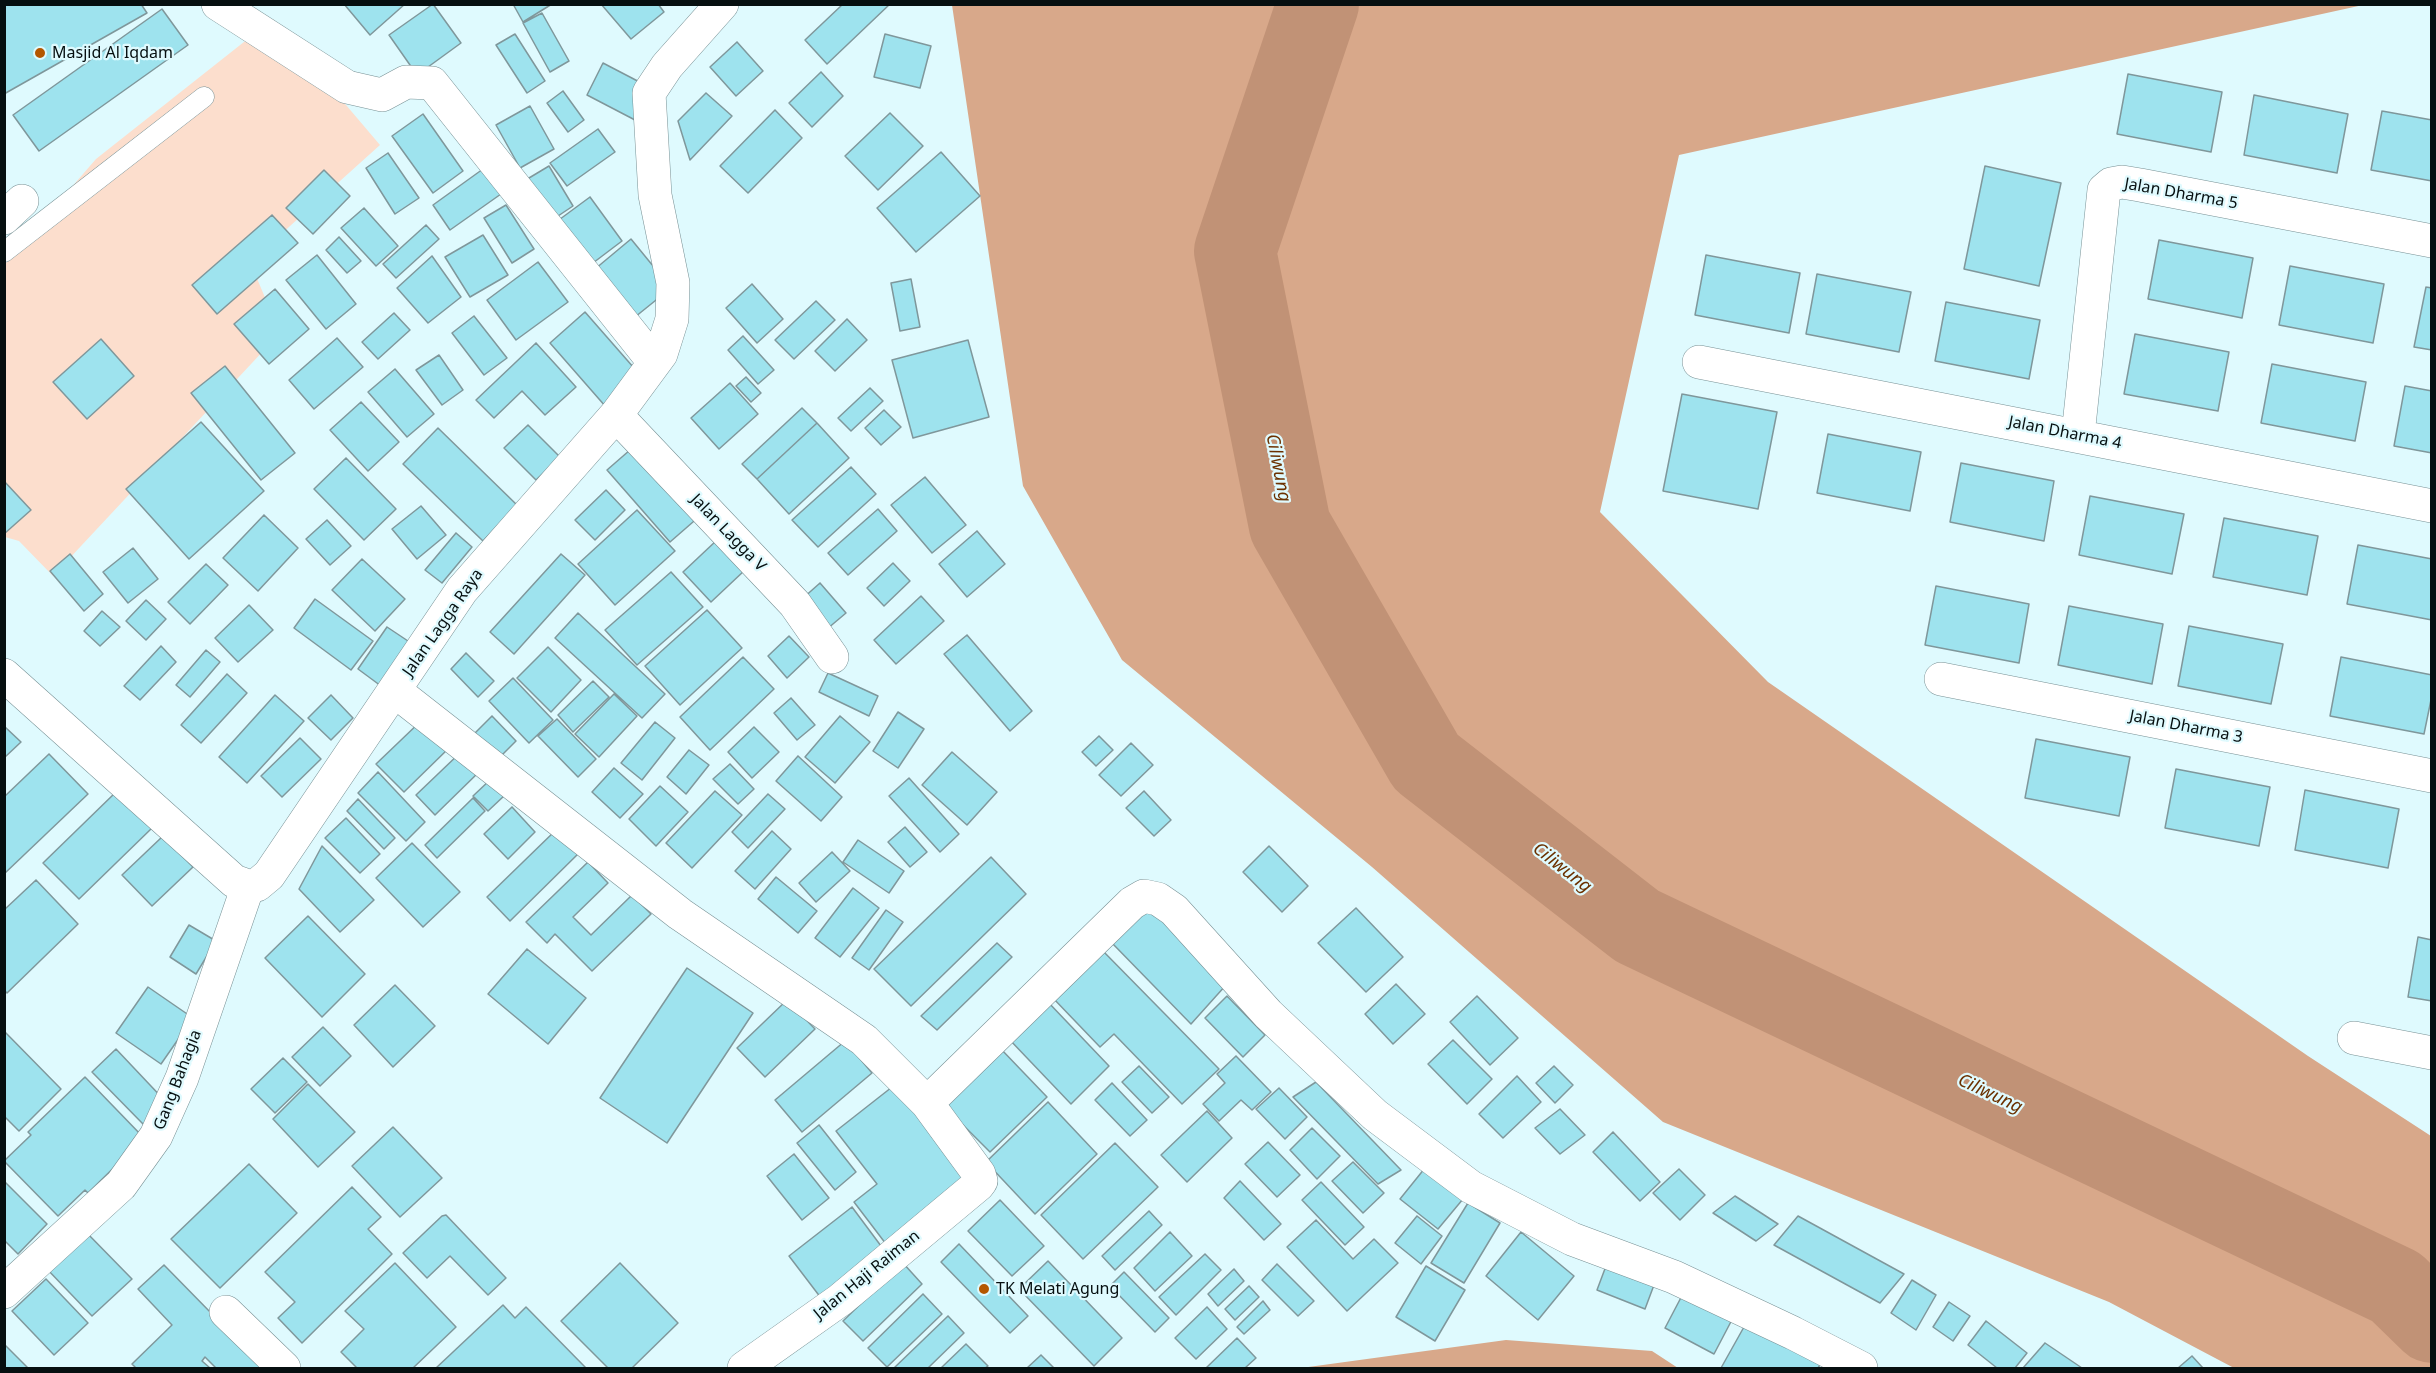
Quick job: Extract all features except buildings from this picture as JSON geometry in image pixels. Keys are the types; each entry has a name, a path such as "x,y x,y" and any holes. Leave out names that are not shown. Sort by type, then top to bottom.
{"street":[{"path":"218,4 347,87 382,95 406,82 432,83 654,362"},
{"name":"Jalan Lagga Raya","path":"248,886 257,885 269,875 462,590 615,415 660,354 672,319 673,283 655,195 650,93 667,66 722,4"},
{"name":"Jalan Dharma 5","path":"2078,435 2104,190 2111,184 2122,182 2140,185 2432,241"},
{"name":"Jalan Dharma 4","path":"1699,362 2432,506"},
{"name":"Jalan Lagga V","path":"615,415 795,604 832,657"},
{"path":"4,675 234,881 248,886"},
{"name":"Jalan Dharma 3","path":"1941,679 2432,776"},
{"path":"395,691 680,914 864,1040 927,1103 1132,903 1144,896 1158,899 1174,910 1268,1014 1375,1115 1471,1187 1572,1239 1674,1277 1861,1368"},
{"name":"Gang Bahagia","path":"4,1292 121,1185 156,1136 182,1078 248,886"},
{"path":"2354,1038 2432,1053"},
{"name":"Jalan Haji Raiman","path":"766,1363 981,1181 979,1174 927,1103"},
{"path":"226,1312 284,1368"}],"lane":[{"path":"4,252 204,97"}],"shaded area":[{"path":"952,5 2363,5 1679,155 1600,512 1768,682 2308,1056 2431,1136 2431,1368 2234,1368 2109,1302 1663,1122 1372,867 1122,660 1023,486"},
{"path":"273,19 380,145 250,262 280,333 53,576 19,541 5,537 5,264 96,159"},
{"path":"1506,1340 1652,1351 1678,1368 1301,1368"}],"waterway":[{"name":"Ciliwung","path":"1318,4 1235,251 1290,526 1426,762 1637,926 2396,1287 2432,1322"}],"place":[{"name":"Masjid Al Iqdam","path":"40,53"},
{"name":"TK Melati Agung","path":"984,1289"}]}
